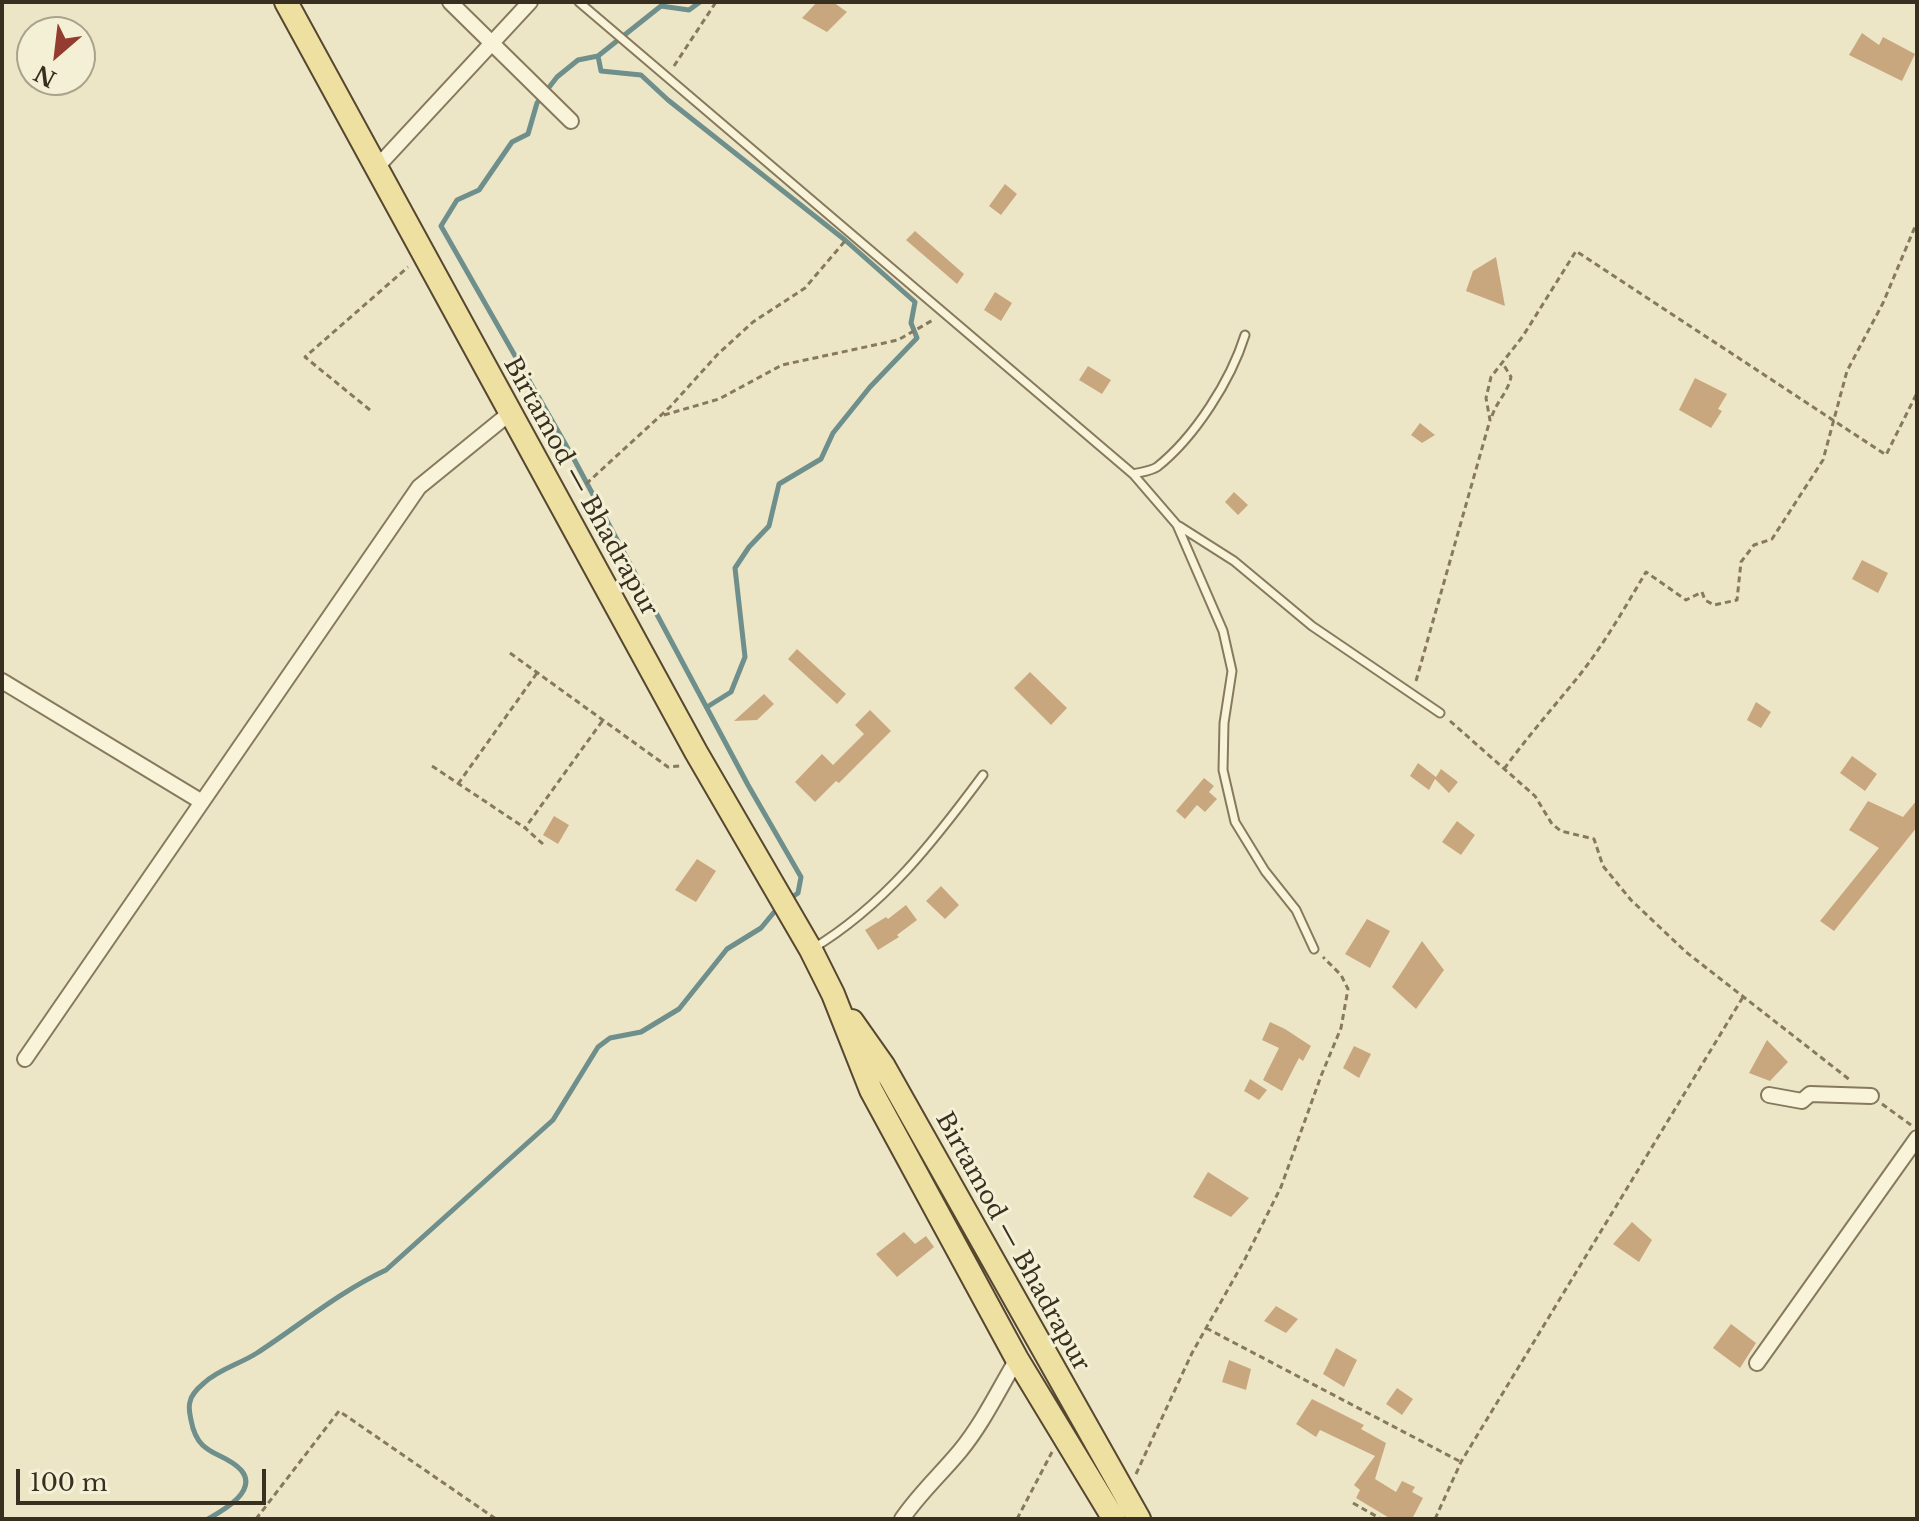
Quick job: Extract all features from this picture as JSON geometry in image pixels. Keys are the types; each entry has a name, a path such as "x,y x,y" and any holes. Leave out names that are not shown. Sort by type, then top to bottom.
{"main road":[{"name":"Birtamod — Bhadrapur","path":"286,2 704,764 811,950 833,994 871,1090 1017,1359 1066,1444 1128,1514"},
{"name":"Birtamod — Bhadrapur","path":"833,994 883,1065 1128,1514"}],"street":[{"path":"450,2 571,121"},
{"path":"376,168 530,2"},
{"path":"25,1059 419,487 510,413"},
{"path":"2,681 202,802"},
{"path":"1769,1095 1802,1101 1810,1094 1871,1096"},
{"path":"1757,1363 1917,1138"},
{"path":"902,1519 915,1500 960,1451 987,1413 1017,1359"}],"lane":[{"path":"579,2 1133,474 1177,525 1234,561 1312,626 1440,713"},
{"path":"1133,474 1155,469 1185,439 1217,395 1237,360 1245,335"},
{"path":"1177,525 1223,631 1232,671 1224,723 1223,770 1235,822 1265,871 1296,910 1314,949"},
{"path":"811,950 837,934 893,887 983,775"}],"path":[{"path":"668,76 716,2"},
{"path":"1504,769 1535,726 1575,681 1617,621 1646,572 1686,600 1702,592 1705,600 1714,605 1737,600 1741,562 1754,545 1772,539 1823,460 1847,371 1883,303 1917,222"},
{"path":"586,484 660,416 753,322 805,288 852,233"},
{"path":"1490,420 1486,398 1491,377 1523,336 1576,251 1886,455 1917,393"},
{"path":"370,410 305,357 423,254"},
{"path":"660,416 719,399 782,365 898,340 945,313"},
{"path":"1412,694 1490,420 1497,402 1508,391 1511,377 1502,362"},
{"path":"510,653 668,767 704,764"},
{"path":"458,784 537,672"},
{"path":"1440,713 1535,796 1552,824 1561,831 1594,839 1603,866 1631,900 1686,952 1917,1130"},
{"path":"525,828 603,720"},
{"path":"432,766 525,828 543,844"},
{"path":"1128,1514 1139,1464 1206,1328 1281,1187 1341,1028 1348,989 1341,975 1314,949"},
{"path":"1435,1519 1461,1462 1743,997"},
{"path":"1206,1328 1461,1462"},
{"path":"256,1519 339,1411 496,1519"},
{"path":"1017,1519 1054,1449 1066,1444"},
{"path":"1353,1503 1381,1519"}],"building":[{"path":"817,2 833,2 847,12 827,32 802,18"},
{"path":"1862,33 1879,45 1883,37 1915,54 1902,81 1849,55"},
{"path":"1005,184 1017,194 1001,215 989,206"},
{"path":"915,231 964,274 957,284 906,240"},
{"path":"1496,257 1505,306 1466,291 1473,271"},
{"path":"995,292 1012,303 1001,321 984,310"},
{"path":"1088,366 1111,380 1102,394 1079,380"},
{"path":"1695,378 1727,394 1718,409 1722,411 1711,428 1679,410"},
{"path":"1420,423 1435,435 1422,443 1411,435"},
{"path":"1234,492 1248,505 1238,515 1225,502"},
{"path":"1862,560 1888,573 1878,593 1852,579"},
{"path":"797,649 846,694 837,704 788,659"},
{"path":"1030,672 1067,708 1051,725 1014,688"},
{"path":"764,694 774,704 757,720 734,721"},
{"path":"1756,702 1771,712 1761,728 1747,720"},
{"path":"870,710 891,731 839,783 836,781 815,802 795,782 822,754 833,765 864,734 855,725"},
{"path":"1852,756 1877,774 1865,791 1840,773"},
{"path":"1418,763 1436,777 1441,769 1458,782 1449,793 1435,779 1429,790 1410,776"},
{"path":"1204,778 1214,786 1209,792 1217,799 1205,812 1197,805 1185,819 1176,811"},
{"path":"1917,800 1917,827 1834,931 1820,921 1879,848 1849,830 1868,801 1903,817"},
{"path":"554,816 569,825 558,844 543,835"},
{"path":"1457,821 1475,835 1461,855 1442,842"},
{"path":"697,859 716,871 696,902 675,890"},
{"path":"941,886 959,905 945,919 926,901"},
{"path":"906,905 917,920 897,935 899,937 878,950 865,930 886,917 888,919"},
{"path":"1367,919 1390,931 1370,968 1345,954"},
{"path":"1422,941 1444,970 1416,1009 1392,987"},
{"path":"1270,1022 1311,1046 1303,1061 1299,1058 1282,1091 1263,1080 1279,1048 1262,1040"},
{"path":"1767,1040 1788,1062 1770,1081 1749,1073"},
{"path":"1354,1046 1371,1054 1359,1078 1343,1068"},
{"path":"1250,1079 1267,1090 1259,1100 1244,1091"},
{"path":"1208,1172 1249,1198 1231,1217 1193,1197"},
{"path":"1632,1222 1652,1240 1639,1262 1613,1244"},
{"path":"904,1232 915,1244 926,1236 934,1247 897,1277 876,1254"},
{"path":"1276,1306 1298,1319 1286,1333 1264,1321"},
{"path":"1731,1324 1756,1343 1740,1368 1713,1348"},
{"path":"1336,1348 1357,1360 1344,1387 1323,1374"},
{"path":"1229,1360 1251,1369 1246,1390 1222,1382"},
{"path":"1397,1388 1413,1399 1402,1415 1386,1404"},
{"path":"1312,1399 1364,1425 1361,1429 1386,1443 1375,1479 1396,1492 1402,1481 1415,1487 1412,1492 1423,1498 1412,1519 1391,1519 1356,1498 1360,1490 1354,1485 1375,1456 1320,1430 1316,1437 1296,1424"}],"waterway":[{"path":"700,2 689,10 661,6 598,56 578,60 557,77 537,103 528,134 512,142 479,190 457,200 441,226 575,461 748,785 801,877 798,893 788,900"},
{"path":"598,56 601,71 641,75 668,100 845,240 915,302 911,323 917,338 870,387 833,433 821,459 779,484 769,526 735,568 745,657 731,692 707,707"},
{"path":"208,1519 242,1493 245,1478 234,1464 205,1447 194,1432 189,1409 197,1389 216,1374 257,1353 336,1299 386,1270 553,1120 598,1047 610,1038 641,1032 679,1009 727,949 761,928 780,905"}]}
